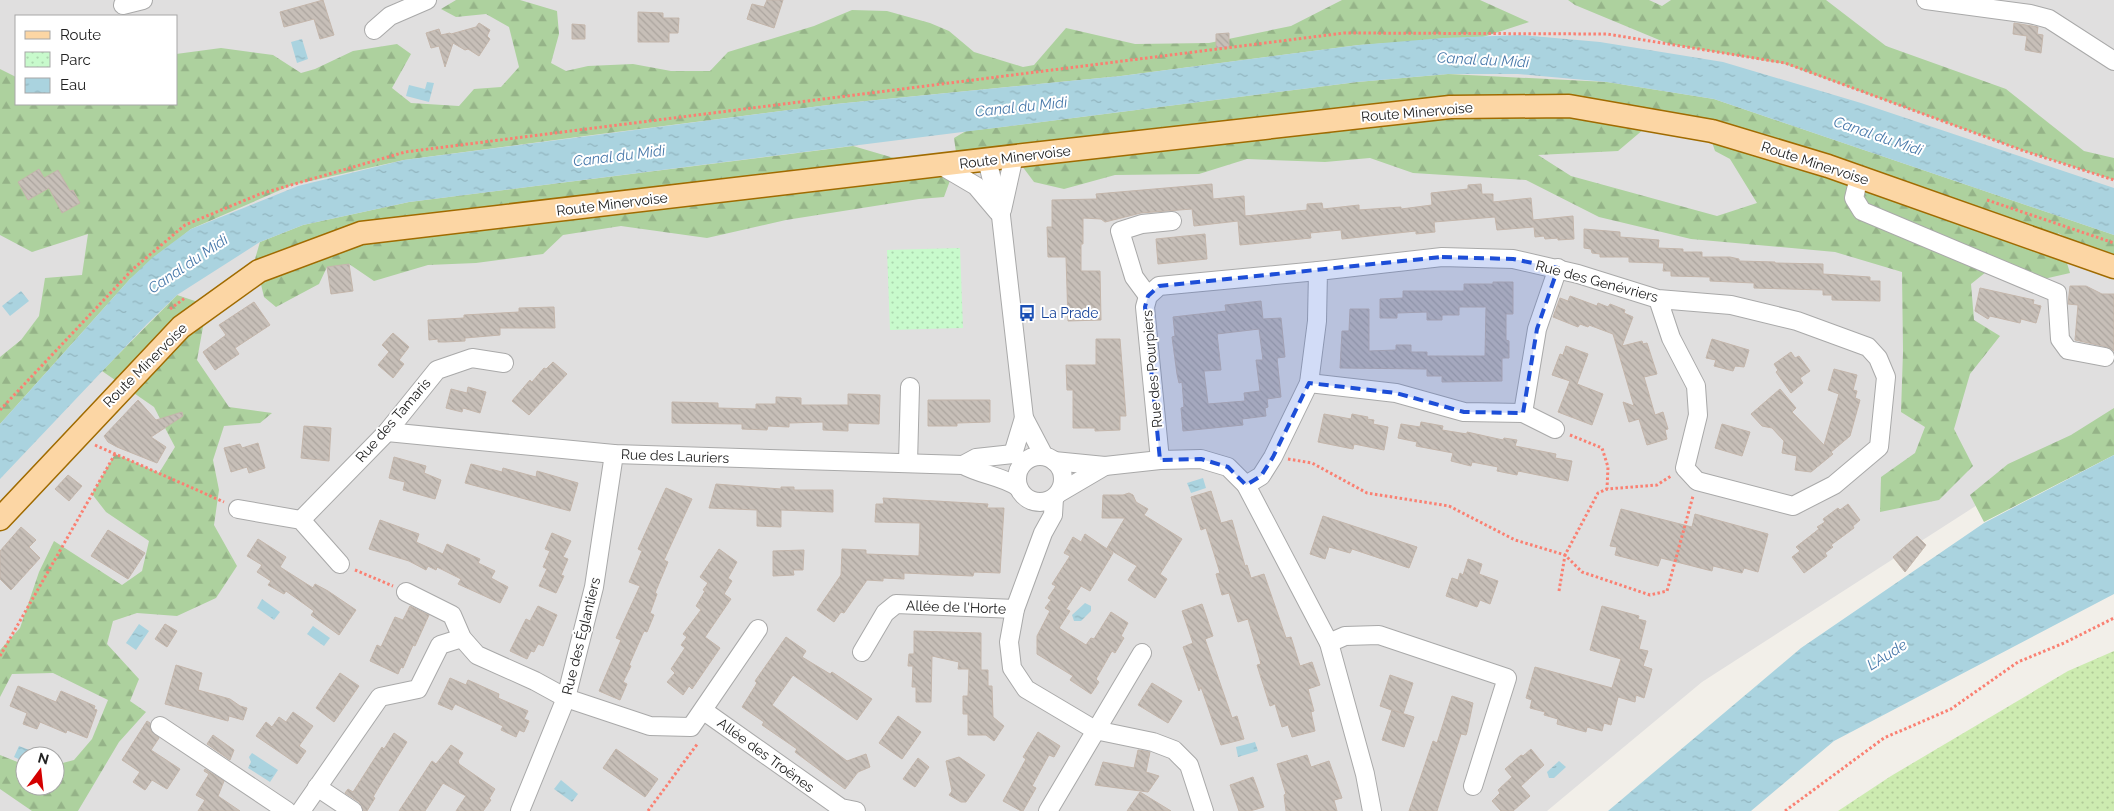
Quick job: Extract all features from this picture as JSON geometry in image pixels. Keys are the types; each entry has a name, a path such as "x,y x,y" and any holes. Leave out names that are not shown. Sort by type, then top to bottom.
{"main road":[{"name":"Route Minervoise","path":"0,519 181,326 259,272 361,234 1014,156 1450,107 1569,106 1712,131 1828,166 2114,267"}],"street":[{"path":"123,5 143,0"},
{"path":"374,30 390,16 427,0"},
{"path":"1926,0 2030,14 2049,19 2114,61"},
{"path":"1001,216 1014,156"},
{"path":"987,160 1001,216 1024,418 1017,474 1023,493 1038,516 1043,533"},
{"path":"942,166 976,186 1001,216"},
{"path":"1859,177 1854,198 1862,211 2057,293 2060,339 2068,350 2105,357"},
{"path":"1148,296 1134,277 1120,231 1142,224 1172,221"},
{"name":"Rue des Genévriers","path":"1221,281 1442,258 1513,259 1558,268 1658,299 1731,304 1797,321 1868,347 1878,358 1886,377 1878,447 1834,485 1793,506 1691,474"},
{"path":"1523,413 1537,329 1558,268"},
{"path":"1246,485 1261,476 1273,457 1309,383 1316,321 1318,270"},
{"name":"Rue des Pourpiers","path":"1160,460 1145,308 1148,296 1159,286 1221,281"},
{"path":"1658,299 1671,338 1696,386 1698,415 1691,474"},
{"name":"Rue des Tamaris","path":"301,520 387,432 437,370 472,358 504,363"},
{"path":"1309,383 1396,393 1464,412 1523,413 1555,429"},
{"path":"908,463 910,387"},
{"path":"1024,418 1049,459 1062,472 1063,480 1053,515 1043,533 1015,609 1009,642 1012,668 1026,689 1095,730 1153,742 1174,750 1189,765 1204,811"},
{"name":"Rue des Lauriers","path":"387,432 614,454 963,465 977,473 1010,481 1023,493"},
{"name":"Rue des Églantiers","path":"520,811 566,698 594,587 614,454"},
{"name":"Rue des Lauriers","path":"963,465 976,458 1018,458"},
{"path":"1018,458 1049,459 1105,466 1160,460 1201,459 1228,467 1246,485 1329,643 1366,774 1372,811"},
{"path":"1023,493 1042,503 1057,496 1105,466"},
{"path":"238,509 301,520 340,564"},
{"path":"406,592 452,615 462,638 476,655 535,681 566,698 650,726 691,727 758,630"},
{"name":"Allée de l'Horte","path":"862,652 884,613 896,604 1015,609"},
{"path":"1329,643 1345,636 1379,635 1507,678 1473,786"},
{"path":"301,811 380,698 418,689 440,645 462,638"},
{"path":"1048,811 1142,653"},
{"name":"Allée des Troënes","path":"704,710 841,808 856,811"},
{"path":"160,726 287,811"},
{"path":"317,787 353,811"}],"path":[{"path":"0,410 132,269 185,225 260,194 405,152 1344,33 1606,34 1785,64 2024,151 2114,180"},
{"path":"1555,429 1602,448 1608,467 1607,489"},
{"path":"76,436 238,509"},
{"path":"0,656 116,454"},
{"path":"1273,457 1312,463 1367,493 1449,506 1515,540 1566,555 1582,572 1650,595 1667,591 1691,474 1657,484 1607,489 1598,493 1566,555 1559,591"},
{"path":"340,564 406,592"},
{"path":"1785,811 1884,738 1951,709 2018,662 2064,643 2114,618"},
{"path":"648,811 699,742"}],"highlighted area":[{"path":"1442,257 1513,259 1558,268 1537,329 1523,413 1464,412 1396,393 1309,383 1273,457 1261,476 1246,485 1228,467 1201,459 1160,460 1145,307 1148,296 1159,286"}],"shaded area":[{"path":"0,0 2114,0 2114,417 1702,682 1547,811 0,811"}],"green space":[{"path":"456,0 520,0 557,11 559,34 551,63 566,71 588,66 633,64 671,71 710,71 728,52 814,26 852,10 887,11 930,23 949,31 974,52 1023,67 1034,65 1066,28 1135,44 1209,43 1291,26 1342,0 1480,0 1529,22 1483,37 1359,45 1121,76 836,104 585,136 404,160 292,185 191,229 130,279 0,424 0,357 21,340 39,316 45,278 82,275 88,234 32,252 0,235 0,69 15,76 15,105 178,105 178,54 221,48 273,55 301,73 315,69 353,51 397,44 411,54 392,88 411,103 459,106 474,89 501,87 519,67 509,27 486,14 456,17 441,9"},
{"path":"1568,0 1649,0 1662,6 1671,0 1826,0 1886,46 2006,89 2084,151 2114,158 2114,180 2024,151 1785,64 1669,44 1575,5"},
{"path":"1448,74 1607,82 1714,99 2114,235 2114,259 2089,250 2058,233 2070,273 2035,281 1991,268 1971,284 1974,320 2000,336 1970,374 1954,429 1973,466 1939,500 1880,512 1881,477 1915,453 1925,427 1901,412 1903,352 1902,272 1835,252 1691,239 1599,217 1526,180 1413,173 1370,158 1325,162 1247,159 1199,174 1115,175 1064,189 1034,182 1022,166 956,152 954,138 966,131 1357,82","holes":["1705,121 1715,151 1730,159 1757,203 1717,216 1571,176 1538,155 1618,151 1644,129"]},
{"path":"853,146 952,175 944,197 919,199 786,220 707,238 621,226 563,235 543,254 476,263 428,265 374,281 349,264 327,267 319,284 276,307 264,297 255,259 260,242 303,225 409,202"},
{"path":"960,248 963,328 890,330 887,250"},
{"path":"177,295 210,306 203,327 197,360 229,407 272,413 260,423 224,426 213,460 219,490 214,525 237,566 216,598 177,616 137,613 113,621 107,644 139,679 130,701 146,712 119,742 78,811 32,811 0,789 0,755 15,761 15,796 65,796 65,762 74,760 92,739 108,700 53,673 12,674 0,697 0,650 20,628 39,572 54,541 122,585 142,571 149,541 106,512 92,494 115,454 159,473 175,447 154,407 102,371"},
{"path":"2114,408 2114,455 1984,522 1970,495 2008,464 2071,435"},
{"path":"2114,651 2114,811 1838,811 1891,776 2068,671"}],"water":[{"name":"Canal du Midi","path":"1520,35 1600,42 1723,62 1861,103 2114,188 2114,235 1714,99 1607,82 1518,74 1448,74 1357,82 409,202 303,225 260,242 177,295 147,324 0,479 0,424 130,279 152,258 191,229 298,186 404,160 836,104 1121,76 1359,45 1443,38"},
{"path":"302,39 308,59 297,63 291,42"},
{"path":"427,82 434,83 429,102 406,96 409,85 425,89"},
{"path":"21,291 29,301 10,316 2,306"},
{"name":"L'Aude","path":"2114,455 2114,594 1834,741 1751,811 1608,811 1801,648 1984,523"},
{"path":"1203,478 1206,488 1191,493 1187,483"},
{"path":"262,599 280,612 274,620 257,608"},
{"path":"1085,603 1091,606 1091,611 1081,621 1074,621 1072,615"},
{"path":"139,624 149,631 136,650 126,643"},
{"path":"313,626 330,638 324,646 307,634"},
{"path":"1255,742 1258,751 1238,757 1236,747"},
{"path":"252,753 278,770 270,782 248,768 251,762 249,757"},
{"path":"1559,761 1566,767 1554,778 1549,778 1547,772"},
{"path":"561,780 578,794 572,802 554,789"}],"building":[{"path":"323,0 334,35 320,39 314,19 284,27 280,12"},
{"path":"767,0 783,0 774,28 747,19 752,4 764,7"},
{"path":"638,12 663,13 663,18 679,18 678,33 669,33 669,42 638,42"},
{"path":"479,23 490,30 487,36 490,39 479,56 453,43 445,67 439,46 431,48 426,33 439,29 441,35 451,34 476,27"},
{"path":"2014,23 2038,27 2037,34 2043,35 2041,53 2025,50 2027,36 2013,34"},
{"path":"572,24 585,25 585,39 572,39"},
{"path":"1229,33 1229,47 1216,48 1216,34"},
{"path":"39,169 44,178 58,170 70,191 73,190 80,203 62,213 49,188 28,200 18,182"},
{"path":"1212,184 1213,199 1244,196 1245,216 1307,210 1307,204 1322,203 1323,209 1359,205 1359,210 1401,207 1401,209 1432,205 1431,193 1468,189 1468,185 1481,184 1482,194 1493,194 1493,202 1531,198 1533,220 1573,216 1574,239 1558,240 1558,238 1545,239 1544,236 1535,237 1534,227 1497,230 1495,217 1434,222 1435,232 1416,234 1416,231 1342,239 1341,230 1310,233 1311,238 1240,245 1238,221 1194,226 1192,209 1141,213 1105,222 1101,219 1083,218 1081,271 1100,271 1101,320 1068,321 1066,257 1048,257 1047,227 1052,227 1052,200 1097,199 1096,194"},
{"path":"1584,229 1620,232 1620,237 1659,240 1658,248 1683,249 1683,252 1702,252 1702,257 1730,257 1739,259 1739,261 1823,264 1823,274 1870,277 1870,281 1880,281 1880,301 1832,300 1832,295 1823,295 1823,290 1754,288 1754,283 1710,281 1710,277 1671,276 1671,271 1663,271 1664,263 1629,262 1629,257 1600,257 1600,254 1592,253 1591,249 1584,248"},
{"path":"1205,234 1207,259 1158,264 1156,239"},
{"path":"349,264 353,291 331,294 327,267"},
{"path":"1493,282 1513,282 1513,314 1506,314 1506,340 1509,341 1509,358 1502,358 1502,381 1442,382 1442,376 1427,376 1427,369 1340,368 1342,331 1349,331 1350,309 1369,309 1369,351 1396,350 1396,345 1411,345 1411,352 1427,352 1427,356 1485,356 1486,307 1459,307 1459,315 1442,315 1442,320 1427,320 1427,312 1397,313 1397,318 1380,318 1380,299 1403,298 1403,291 1464,291 1464,284 1493,284"},
{"path":"2070,286 2086,286 2102,294 2114,294 2114,351 2107,347 2075,340 2078,305 2068,304"},
{"path":"1980,288 2034,300 2033,304 2041,306 2036,323 2021,319 2020,323 1990,316 1988,319 1975,311"},
{"path":"1570,296 1597,306 1598,303 1608,307 1610,304 1625,310 1624,313 1633,317 1622,346 1642,341 1643,344 1647,343 1657,374 1644,377 1655,415 1663,412 1668,429 1665,430 1667,439 1647,445 1639,419 1629,422 1623,402 1634,406 1613,334 1589,325 1588,327 1580,324 1578,327 1553,317 1560,298 1568,301"},
{"path":"1261,301 1263,319 1281,318 1285,357 1277,358 1281,397 1267,399 1266,416 1242,419 1243,425 1183,431 1181,408 1184,407 1182,382 1179,383 1177,374 1172,337 1175,336 1173,317 1226,311 1225,305","holes":["1259,329 1263,360 1256,360 1260,391 1244,393 1245,401 1208,404 1204,371 1221,370 1217,334"]},
{"path":"254,302 270,325 235,348 239,354 215,370 203,352 226,335 219,325"},
{"path":"554,307 555,328 500,328 500,335 465,338 465,341 438,342 438,339 429,340 428,320 464,318 464,315 519,312 519,308"},
{"path":"393,333 409,347 399,360 404,364 393,378 378,365 389,352 382,345"},
{"path":"1096,339 1120,339 1126,416 1120,416 1120,430 1095,431 1095,428 1073,428 1073,390 1067,390 1066,365 1096,365"},
{"path":"1712,339 1749,350 1744,367 1735,366 1733,371 1714,366 1716,360 1706,358"},
{"path":"1566,346 1588,354 1577,384 1603,394 1592,425 1558,412 1570,381 1552,375 1560,354 1563,355"},
{"path":"1791,352 1795,358 1799,356 1810,371 1800,378 1803,383 1791,393 1776,372 1778,370 1774,364"},
{"path":"553,362 567,374 529,415 512,401 530,380 532,382 544,368 546,369"},
{"path":"1834,369 1857,375 1853,390 1857,391 1855,398 1860,400 1850,436 1831,452 1833,454 1811,472 1795,470 1797,456 1782,453 1784,441 1772,428 1762,426 1751,414 1780,389 1796,408 1792,412 1824,445 1839,394 1828,390"},
{"path":"468,387 486,392 480,413 463,408 462,412 446,408 451,389 467,393"},
{"path":"848,394 880,395 879,424 848,423 848,431 823,430 823,422 789,423 789,427 768,426 767,430 742,429 742,424 672,423 672,402 718,403 718,408 756,409 756,404 776,404 776,397 801,398 801,405 848,405"},
{"path":"138,400 156,420 182,412 183,416 151,437 166,447 157,463 117,447 108,442 104,436"},
{"path":"928,400 990,400 990,422 957,423 957,426 928,426"},
{"path":"1324,414 1351,419 1352,414 1368,417 1367,419 1374,420 1373,424 1388,427 1384,450 1354,444 1353,449 1318,442"},
{"path":"1421,422 1443,426 1442,430 1467,434 1467,432 1503,440 1504,438 1517,440 1515,446 1556,454 1555,458 1572,461 1568,481 1518,471 1517,475 1497,471 1498,467 1472,462 1471,466 1451,461 1453,453 1416,446 1417,442 1398,438 1401,424 1420,427"},
{"path":"1722,424 1750,432 1742,456 1715,448"},
{"path":"304,426 331,428 329,461 301,458"},
{"path":"258,443 265,468 249,473 247,467 231,472 224,448 240,444 242,448"},
{"path":"394,457 426,466 424,473 441,480 435,499 403,490 405,482 389,478"},
{"path":"471,464 502,472 503,468 536,477 537,471 578,483 570,511 465,483"},
{"path":"68,475 82,486 69,501 55,489"},
{"path":"716,484 781,489 781,487 794,487 794,490 833,490 833,512 781,510 781,527 757,526 757,510 709,508"},
{"path":"666,488 692,499 664,560 668,562 655,593 657,594 650,613 654,615 647,632 644,631 629,665 631,666 623,682 627,684 620,700 599,691 621,640 616,638 640,586 629,582 642,551 638,549"},
{"path":"1211,491 1221,523 1232,520 1245,566 1247,565 1251,578 1264,574 1286,638 1291,637 1300,666 1312,662 1320,685 1308,689 1314,711 1311,712 1315,731 1292,737 1288,725 1282,727 1275,704 1270,706 1257,665 1261,664 1248,619 1238,622 1229,593 1222,595 1216,574 1220,573 1206,528 1201,530 1191,497"},
{"path":"1129,493 1133,495 1136,502 1148,509 1144,515 1182,539 1160,574 1167,579 1155,598 1128,580 1137,566 1107,548 1125,518 1102,518 1103,495 1123,495"},
{"path":"883,498 988,504 987,508 1004,508 1000,573 974,572 973,576 904,573 904,579 883,578 883,581 867,580 844,613 841,612 834,622 817,610 841,575 842,549 866,550 866,554 919,556 920,523 875,522 876,504 884,504"},
{"path":"1848,504 1860,520 1853,526 1854,528 1831,545 1833,547 1825,553 1827,556 1804,573 1792,557 1800,551 1796,547 1819,529 1817,527 1825,522 1823,519 1838,508 1840,510"},
{"path":"1621,509 1692,527 1695,514 1768,534 1758,572 1744,568 1742,573 1713,566 1712,571 1661,558 1658,566 1615,555 1617,547 1610,546"},
{"path":"1323,516 1417,547 1409,568 1352,549 1350,553 1329,547 1325,559 1310,554"},
{"path":"380,520 419,534 416,542 443,554 447,544 480,559 478,563 495,571 491,578 508,587 500,603 458,584 461,579 437,567 436,570 428,566 426,570 409,561 369,549"},
{"path":"21,527 36,540 29,547 40,558 11,590 0,579 0,551"},
{"path":"108,530 145,553 128,579 91,556"},
{"path":"552,533 571,541 563,557 568,559 561,575 564,576 556,593 539,586 547,569 543,567 550,551 545,549"},
{"path":"1085,534 1113,553 1090,591 1081,586 1066,609 1070,611 1059,628 1086,645 1091,638 1094,639 1111,612 1128,623 1121,636 1124,638 1115,653 1112,651 1096,679 1099,682 1091,694 1070,680 1073,676 1037,654 1037,636 1050,611 1045,608 1051,600 1048,598 1056,586 1052,584 1070,556 1064,553 1073,537 1081,542"},
{"path":"1917,536 1926,545 1905,572 1893,557"},
{"path":"258,539 286,557 280,567 313,588 315,584 328,591 356,610 339,635 311,615 314,611 286,591 284,594 268,585 271,581 257,572 262,565 247,556"},
{"path":"719,549 737,562 728,578 732,581 724,594 731,599 705,637 720,648 692,689 689,686 683,695 667,682 675,673 671,669 685,648 681,645 687,637 683,634 701,610 696,606 708,583 700,577"},
{"path":"804,550 803,570 793,570 794,575 773,576 773,551"},
{"path":"1468,559 1482,564 1479,574 1498,581 1490,604 1480,600 1477,607 1446,596 1452,578 1458,580 1460,573 1463,575"},
{"path":"1202,604 1213,636 1205,639 1232,718 1237,716 1244,739 1221,745 1201,687 1199,691 1183,647 1193,643 1182,611"},
{"path":"410,606 429,615 415,646 413,645 403,668 401,667 398,674 370,661 377,645 381,647 395,617 403,620"},
{"path":"538,606 557,615 543,646 538,644 534,652 531,651 527,659 510,651 526,619 530,621"},
{"path":"1602,606 1639,616 1638,619 1646,621 1639,649 1648,651 1643,666 1652,669 1644,698 1636,695 1635,702 1618,697 1611,725 1604,723 1602,731 1587,727 1586,732 1557,724 1558,719 1544,715 1545,712 1530,708 1532,700 1526,698 1535,667 1612,688 1621,659 1590,650"},
{"path":"165,624 177,631 167,647 155,639"},
{"path":"914,631 981,633 981,670 988,670 988,686 992,686 993,717 1004,726 994,741 986,735 968,735 968,714 963,714 963,696 968,696 969,669 958,669 959,662 932,656 931,702 916,702 916,687 912,687 913,666 908,666 909,654 914,654"},
{"path":"786,637 806,651 802,657 830,674 832,672 872,699 857,720 793,675 772,705 847,761 866,754 870,767 858,772 845,789 795,752 797,749 762,725 764,722 742,707 757,683 755,681"},
{"path":"176,665 202,673 198,690 230,699 240,706 247,708 243,720 229,716 228,721 165,704"},
{"path":"340,673 359,686 334,722 316,708"},
{"path":"1390,675 1413,683 1403,714 1380,706"},
{"path":"450,678 466,685 468,680 499,694 498,698 528,711 524,719 529,721 524,732 519,730 516,737 501,730 503,726 455,704 452,710 438,704"},
{"path":"1152,683 1182,701 1168,723 1138,705"},
{"path":"18,686 56,702 61,691 95,706 94,709 97,710 87,738 67,730 66,733 40,722 37,729 23,724 27,713 10,706"},
{"path":"1452,696 1473,703 1466,735 1461,734 1437,811 1409,811 1433,741 1437,743"},
{"path":"1392,710 1414,717 1404,747 1382,740"},
{"path":"293,712 313,726 299,746 306,751 297,764 256,736 266,722 272,727 279,717 286,722"},
{"path":"898,716 921,732 902,759 879,743"},
{"path":"147,721 150,723 151,731 159,738 151,750 180,769 167,789 152,780 145,790 133,782 140,772 122,760"},
{"path":"1038,732 1060,746 1054,757 1049,755 1032,786 1036,788 1023,811 1021,811 1003,801 1026,759 1023,757"},
{"path":"394,733 407,742 373,797 375,798 367,811 364,811 359,802 345,793 348,789 353,792 382,747 384,749"},
{"path":"213,735 234,750 230,760 207,744"},
{"path":"451,745 463,753 458,761 459,764 495,789 489,799 491,800 483,811 456,811 466,796 443,783 425,811 399,811 432,761 436,764"},
{"path":"616,749 658,779 645,797 603,768"},
{"path":"1531,749 1544,765 1521,786 1530,796 1513,811 1501,811 1492,801 1500,793 1498,790 1512,777 1505,769"},
{"path":"1138,750 1150,752 1146,772 1159,776 1148,792 1095,785 1103,762 1134,768"},
{"path":"1307,755 1311,767 1329,761 1342,798 1334,800 1337,811 1286,811 1284,795 1286,794 1277,764"},
{"path":"959,757 985,775 966,802 961,802 949,795 952,791 946,761"},
{"path":"918,758 929,767 915,787 903,779"},
{"path":"205,769 224,781 218,796 240,811 198,811 205,800 196,795 209,774 204,771"},
{"path":"1253,777 1264,807 1250,811 1239,811 1230,785"},
{"path":"1140,792 1171,811 1127,811"}],"place":[{"name":"La Prade","path":"1027,313"}]}
